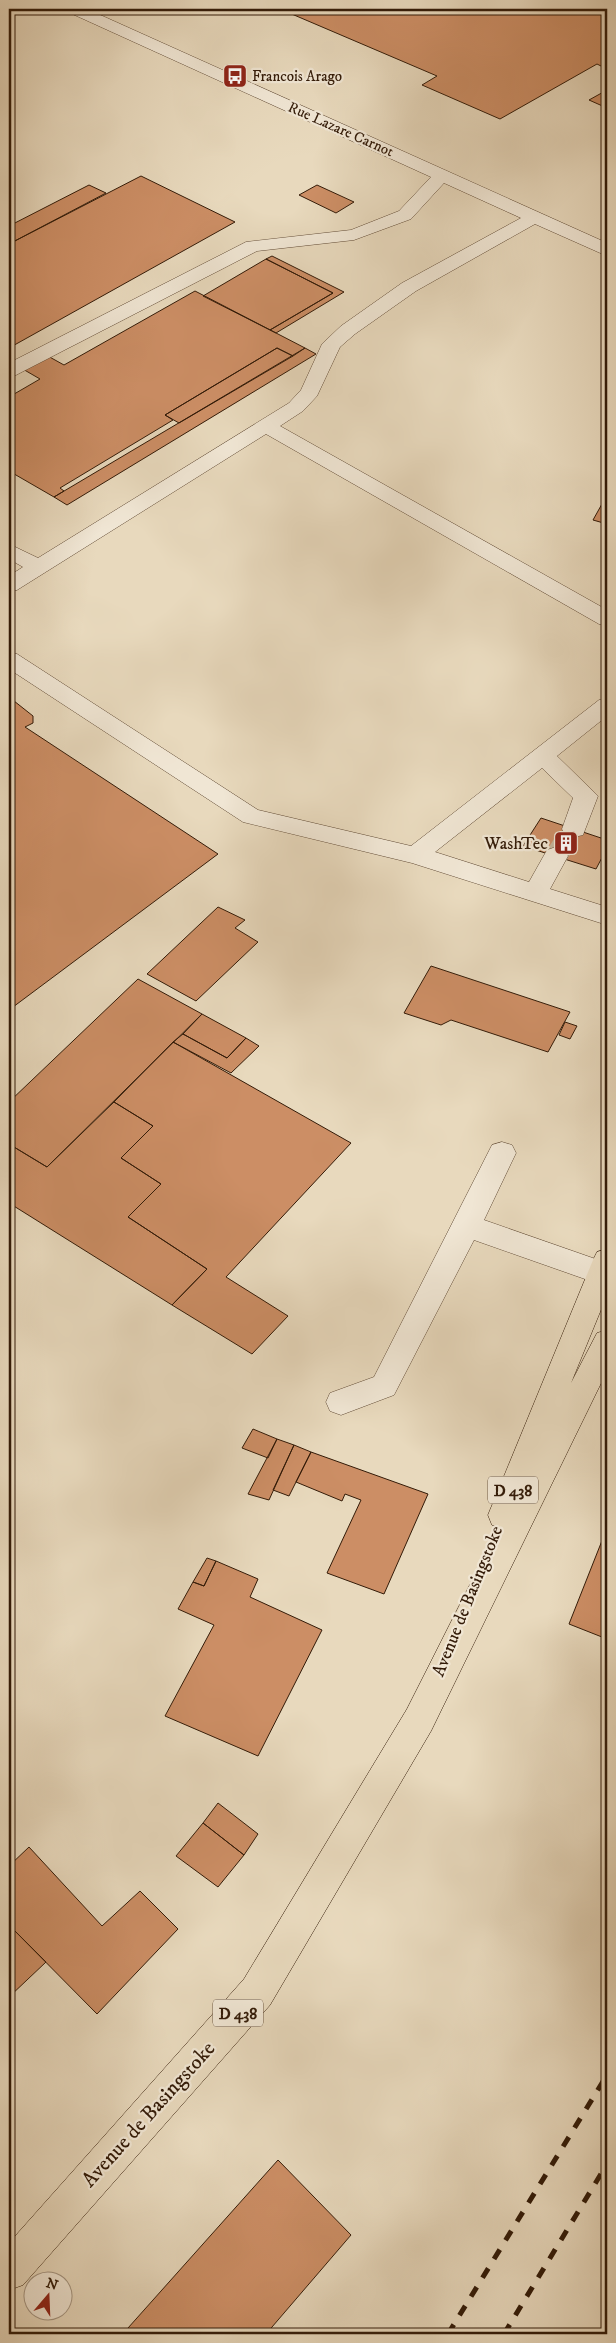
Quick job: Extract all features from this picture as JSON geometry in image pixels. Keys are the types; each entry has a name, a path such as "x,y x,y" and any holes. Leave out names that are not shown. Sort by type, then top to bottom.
{"main road":[{"name":"Avenue de Basingstoke","path":"419,1720 604,1266"},
{"name":"Avenue de Basingstoke","path":"9,2271 256,1992 419,1720 607,1342"}],"street":[{"name":"Rue Lazare Carnot","path":"74,9 607,250"},
{"path":"9,371 253,246 354,235 405,215 442,175"},
{"path":"9,585 296,407 310,392 332,344 348,330 409,287 535,217"},
{"path":"266,426 607,619"},
{"path":"9,550 37,566"},
{"path":"9,659 251,816 415,855 607,916"},
{"path":"415,855 607,705"},
{"path":"543,756 586,796 574,829"},
{"path":"535,893 556,856"},
{"path":"341,1402 384,1386 467,1226 502,1153"},
{"path":"467,1226 604,1266"}],"building":[{"path":"280,9 607,9 607,69 597,64 500,119 422,85 437,76"},
{"path":"607,90 607,108 589,100"},
{"path":"141,176 235,222 9,348 9,244"},
{"path":"89,185 106,193 9,244 9,226"},
{"path":"317,185 354,202 336,213 299,195"},
{"path":"272,256 344,292 276,333 270,330 333,293 266,259"},
{"path":"266,259 333,293 270,330 203,296"},
{"path":"195,291 305,348 293,356 277,348 165,415 173,420 60,488 64,491 54,497 9,471 9,397 40,379 21,368 46,355 64,365"},
{"path":"277,348 293,356 179,423 165,415"},
{"path":"305,348 316,354 67,505 54,497"},
{"path":"607,495 607,524 593,520"},
{"path":"9,697 33,716 33,723 25,727 218,854 9,1010"},
{"name":"WashTec","path":"541,818 607,840 607,848 596,869 523,846"},
{"path":"218,907 245,920 235,928 258,942 196,1001 147,974"},
{"path":"431,966 570,1012 548,1052 451,1020 441,1025 404,1013"},
{"path":"138,979 202,1014 47,1167 9,1144 9,1102"},
{"path":"202,1014 246,1038 227,1058 183,1034"},
{"path":"565,1022 577,1026 570,1039 559,1035"},
{"path":"183,1034 227,1058 246,1038 259,1046 231,1073 173,1042"},
{"path":"173,1042 351,1143 226,1277 288,1316 252,1354 172,1305 207,1269 128,1217 161,1184 121,1158 153,1126 114,1102"},
{"path":"114,1102 153,1126 121,1158 161,1184 128,1217 207,1269 172,1305 9,1203 9,1144 47,1167"},
{"path":"253,1429 277,1439 268,1458 242,1448"},
{"path":"277,1439 294,1445 269,1500 248,1494"},
{"path":"294,1445 311,1452 289,1496 273,1490"},
{"path":"311,1452 428,1494 384,1594 327,1573 361,1500 345,1494 342,1501 296,1482"},
{"path":"607,1528 607,1639 569,1624"},
{"path":"207,1558 216,1561 204,1586 193,1582"},
{"path":"216,1561 258,1579 250,1597 322,1630 258,1756 165,1716 214,1625 178,1609 193,1582 204,1586"},
{"path":"218,1803 258,1834 244,1855 203,1823"},
{"path":"203,1823 244,1855 218,1887 176,1856"},
{"path":"29,1847 102,1926 140,1891 178,1929 97,2014 9,1925 9,1866"},
{"path":"9,1925 46,1962 9,1997"},
{"path":"278,2160 351,2235 266,2334 134,2334 128,2328"}],"tunnel":[{"path":"556,856 574,829"}],"railway":[{"path":"448,2334 607,2075"},
{"path":"504,2334 607,2164"}],"place":[{"name":"Francois Arago","path":"235,76"},
{"name":"WashTec","path":"566,843"}]}
